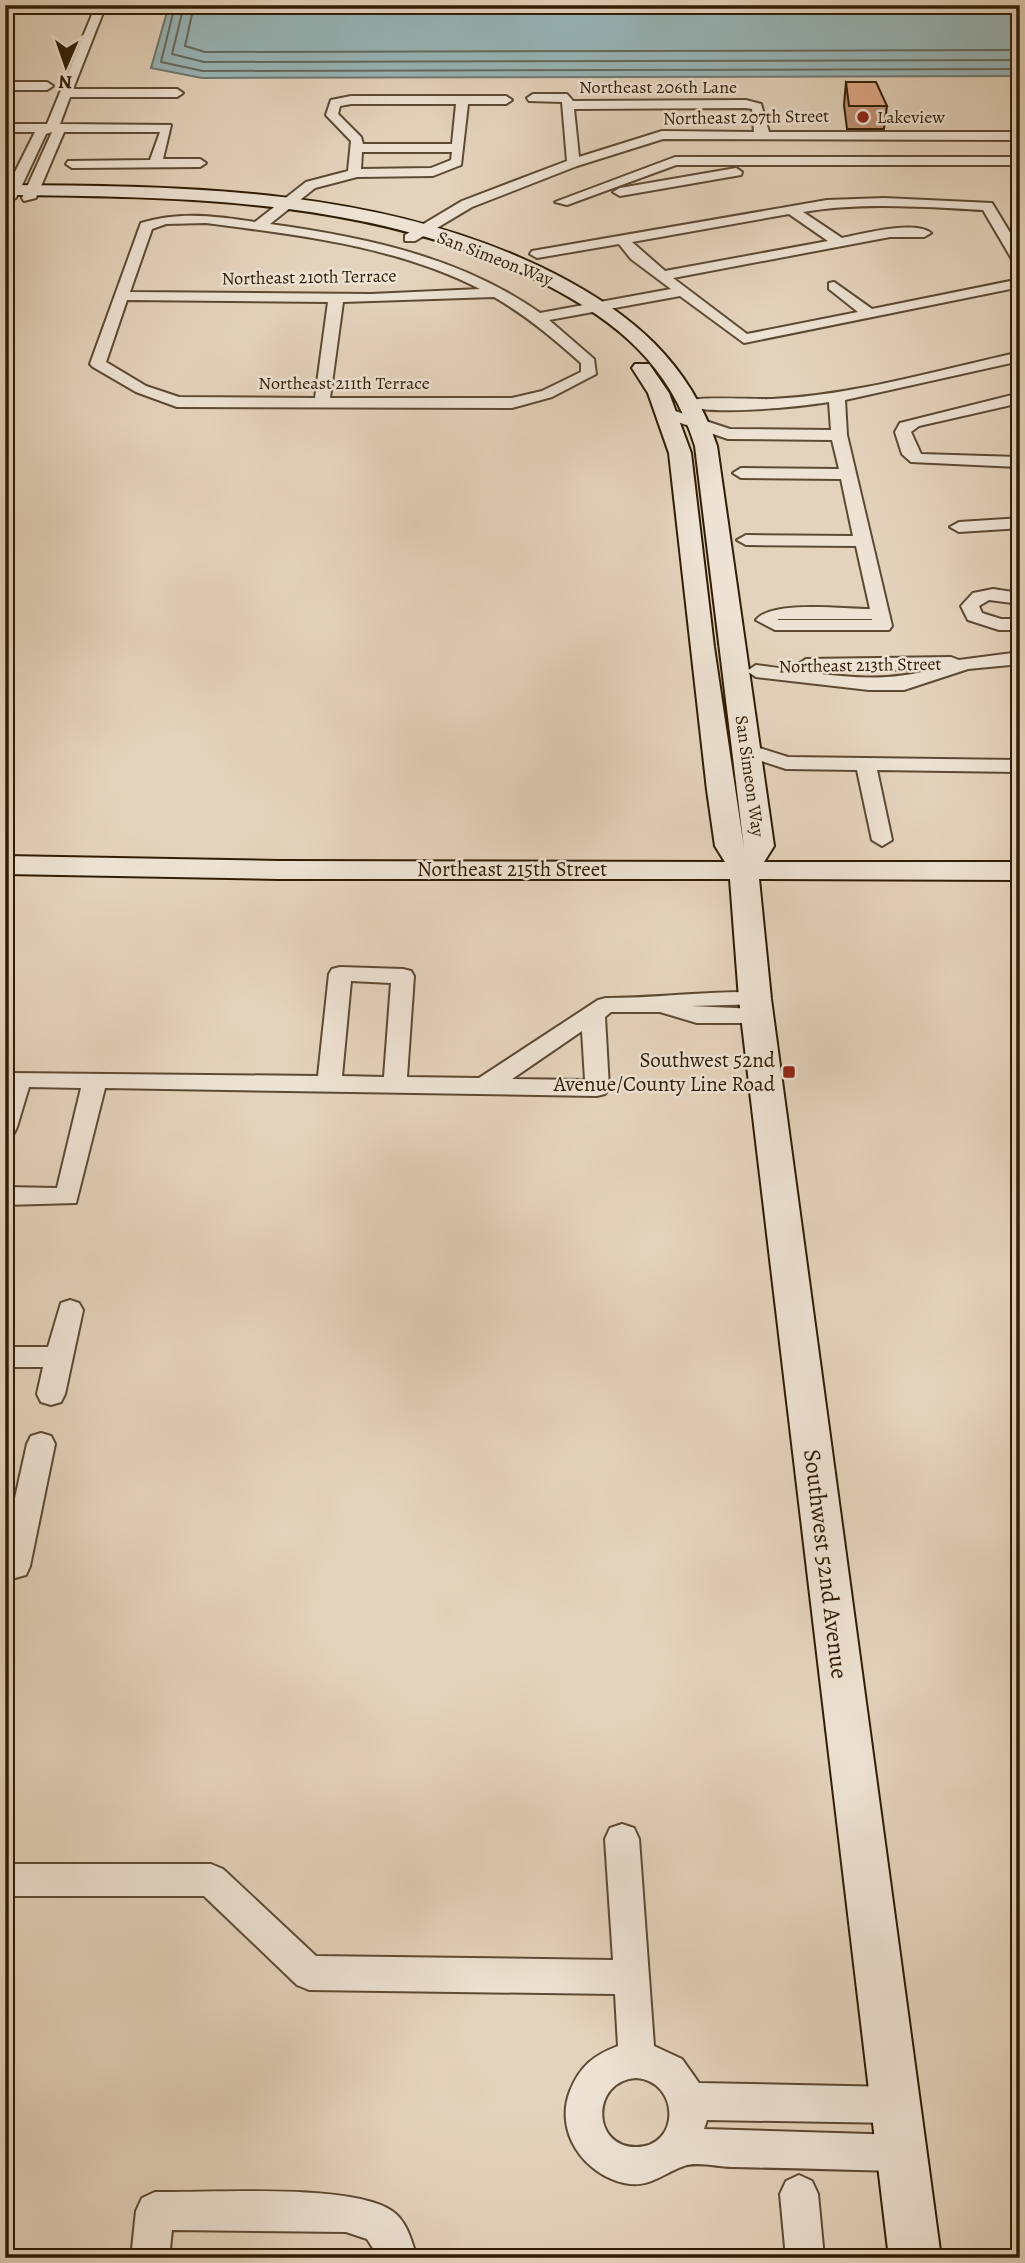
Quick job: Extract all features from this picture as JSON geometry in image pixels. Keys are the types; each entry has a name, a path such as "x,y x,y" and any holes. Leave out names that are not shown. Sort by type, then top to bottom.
{"street":[{"path":"16,194 41,132 52,128 101,5"},
{"path":"5,86 47,86"},
{"path":"66,93 177,93"},
{"name":"Northeast 206th Lane","path":"533,97 568,98 573,163"},
{"path":"354,173 357,140 332,115 335,103 351,100 506,100"},
{"path":"258,226 311,185 343,179 354,173 433,172 457,162 462,100"},
{"name":"Northeast 206th Lane","path":"568,105 746,104 757,107 762,132 755,135"},
{"path":"5,128 52,128 123,146 155,163 200,163"},
{"path":"16,194 59,132 52,128"},
{"path":"72,164 167,128 155,163"},
{"name":"Northeast 207th Street","path":"416,234 467,204 573,163 663,135 1020,136"},
{"path":"357,148 459,148"},
{"path":"562,202 675,161 1020,161"},
{"path":"579,197 795,161"},
{"name":"San Simeon Way","path":"16,194 282,207 416,234 581,307 618,341 662,396 694,422 746,671 747,750 760,846 744,870 729,849 705,671 680,447 694,422"},
{"path":"537,254 625,242 827,204 884,202 987,206 1020,261"},
{"path":"793,211 839,242"},
{"path":"120,296 146,226 165,220 206,219 345,240 424,273 464,275 538,318 839,242 890,233 924,233"},
{"path":"625,242 636,256 744,339 1020,283"},
{"path":"389,296 424,273"},
{"path":"834,286 870,314"},
{"name":"Northeast 210th Terrace","path":"120,296 336,298 498,293"},
{"name":"Northeast 211th Terrace","path":"120,296 98,364 141,389 177,402 512,404 548,394 588,374 589,362 538,318"},
{"path":"322,401 336,298"},
{"path":"694,422 716,405 836,402 1020,356"},
{"path":"1020,398 906,426 903,432 910,454 918,459 1020,462"},
{"path":"836,402 839,435 883,626 775,625 765,620 774,614 880,614"},
{"path":"779,405 788,435"},
{"path":"694,422 788,435 839,435"},
{"path":"741,473 848,474"},
{"path":"959,527 1020,523"},
{"path":"746,540 864,541"},
{"path":"1020,599 1007,595 986,595 978,597 970,606 980,620 1014,625 1020,656"},
{"name":"Northeast 213th Street","path":"705,671 746,671 869,684 904,684 966,664 1020,656"},
{"path":"747,750 778,762 1020,766"},
{"path":"866,764 882,840"},
{"name":"Northeast 215th Street","path":"5,865 279,870 1020,871"},
{"name":"Southwest 52nd Avenue","path":"744,870 756,1007 915,2258"},
{"path":"329,1084 340,974 403,976 395,1085"},
{"path":"484,1086 606,1005 664,1005 697,1016 756,1007"},
{"path":"5,1127 19,1079 597,1088 593,1014"},
{"path":"5,1196 67,1197 94,1080"},
{"path":"51,1394 70,1310"},
{"path":"5,1357 60,1357"},
{"path":"15,1566 17,1505 41,1444"},
{"path":"622,1839 633,1977 636,2060"},
{"path":"5,1880 211,1880 309,1973 633,1977"},
{"path":"636,2060 662,2068 676,2080 687,2101 687,2130 678,2147 665,2159 648,2166 624,2165 606,2156 593,2143 585,2125 583,2107 587,2091 597,2075 611,2065 636,2060"},
{"path":"687,2101 896,2105"},
{"path":"678,2147 902,2153"},
{"path":"799,2194 805,2258"},
{"path":"150,2258 155,2211 346,2213 376,2220 393,2237 398,2258"}],"water":[{"path":"169,5 1020,5 1020,76 202,78 151,68"}],"building":[{"path":"846,82 876,82 887,106 849,106"}],"place":[{"name":"Lakeview","path":"863,117"},
{"name":"Southwest 52nd Avenue/County Line Road","path":"789,1072"}]}
